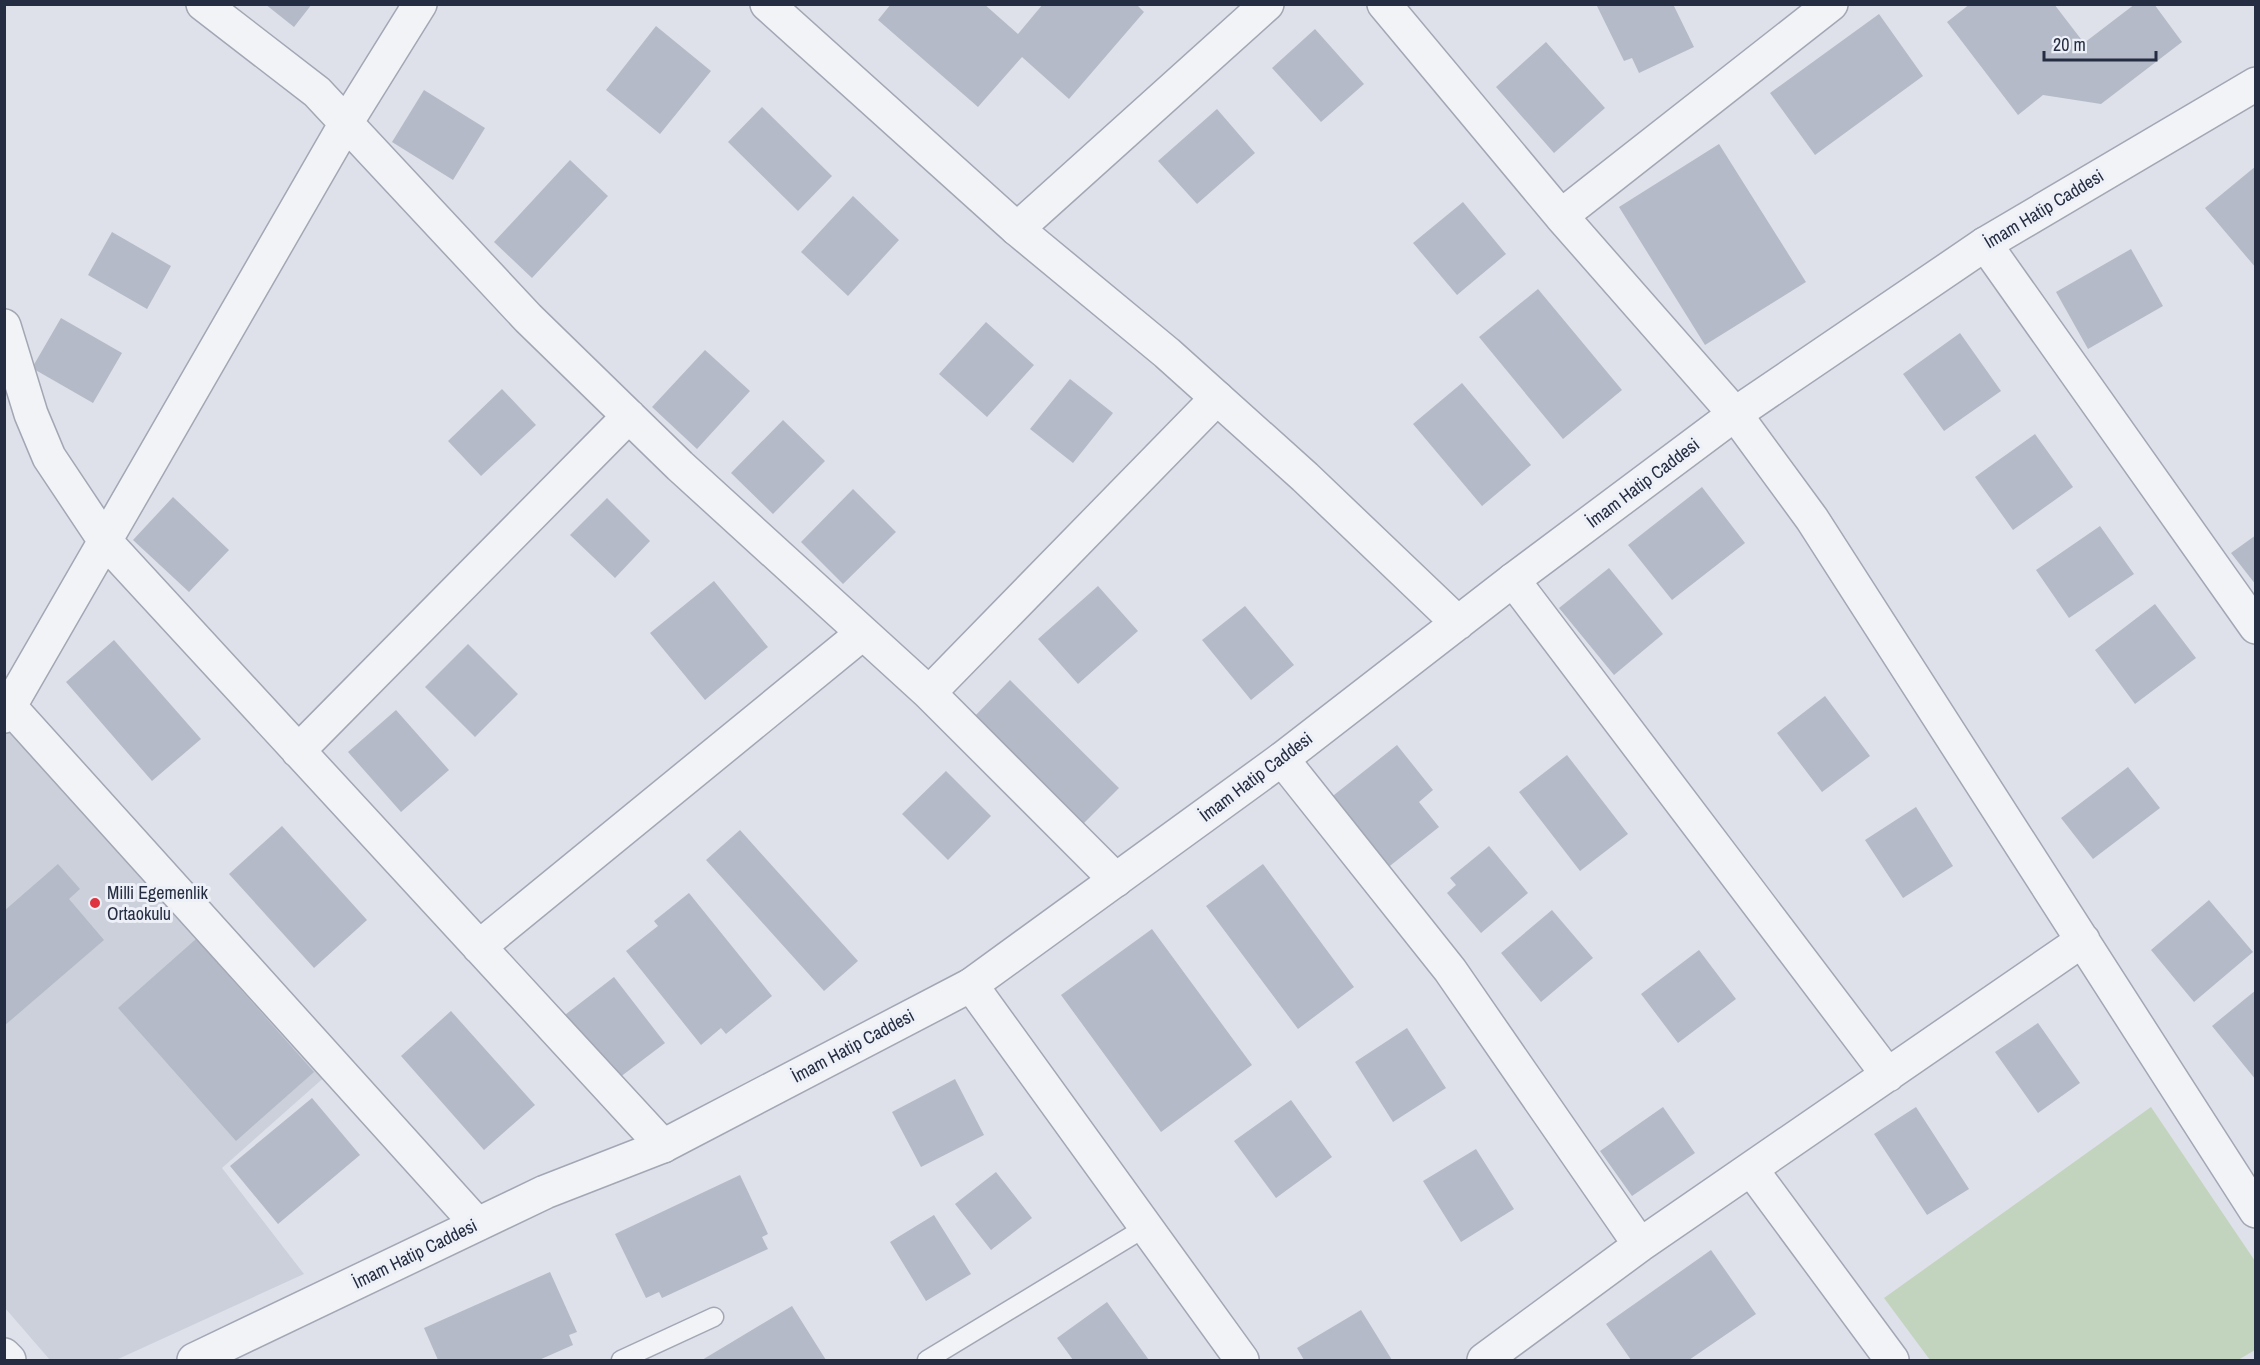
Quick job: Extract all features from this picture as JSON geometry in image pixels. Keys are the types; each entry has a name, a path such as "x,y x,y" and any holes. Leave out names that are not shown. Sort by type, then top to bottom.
{"street":[{"path":"203,4 317,92 528,318 680,466 929,693 1116,880"},
{"path":"420,4 346,123 7,711 477,1224"},
{"path":"767,4 1017,229 1167,353 1305,477 1458,622"},
{"path":"1017,229 1267,4"},
{"path":"1384,4 1561,216 1735,414 1812,519 2083,940 2250,1192"},
{"path":"1561,216 1831,4"},
{"name":"İmam Hatip Caddesi","path":"194,1360 545,1191 663,1146 971,985 1282,759 1512,580 1735,414 1985,244 2256,84"},
{"path":"1985,244 2256,627"},
{"path":"4,327 32,414 49,457 105,541 663,1146"},
{"path":"929,693 1217,398"},
{"path":"298,751 628,416"},
{"path":"1512,580 1888,1075"},
{"path":"479,947 863,633"},
{"path":"1282,759 1450,970 1640,1245"},
{"path":"1484,1360 1640,1245 2083,940"},
{"path":"971,985 1242,1360"},
{"path":"1751,1169 1892,1360"},
{"path":"4,1355 9,1360"}],"lane":[{"path":"927,1360 1146,1227"},
{"path":"621,1360 714,1317"}],"shaded area":[{"name":"Milli Egemenlik Ortaokulu","path":"10,723 328,1074 222,1168 304,1274 116,1360 50,1360 5,1308 4,732"}],"green space":[{"path":"2151,1107 2255,1261 2255,1350 2238,1360 1930,1360 1884,1298"}],"building":[{"path":"265,4 312,4 294,27"},
{"path":"891,4 984,4 1018,34 1043,4 1136,4 1144,12 1069,99 1022,57 978,107 878,20"},
{"path":"1596,4 1673,4 1694,47 1639,73 1632,58 1624,61"},
{"path":"1970,4 2054,4 2084,43 2135,4 2154,4 2182,42 2101,104 2043,95 2018,115 1947,22"},
{"path":"1879,14 1923,76 1815,155 1770,93"},
{"path":"656,26 711,71 660,134 606,90"},
{"path":"1315,29 1364,84 1321,122 1272,68"},
{"path":"1546,42 1605,108 1554,153 1496,87"},
{"path":"424,90 485,128 453,180 392,142"},
{"path":"762,107 832,176 798,211 728,142"},
{"path":"1217,109 1255,153 1197,204 1158,161"},
{"path":"1719,144 1806,282 1705,345 1619,207"},
{"path":"570,160 608,196 532,278 494,242"},
{"path":"2256,166 2256,268 2205,208"},
{"path":"853,196 899,240 848,296 801,252"},
{"path":"1463,202 1506,254 1457,295 1413,243"},
{"path":"112,232 171,266 147,309 88,275"},
{"path":"2131,249 2163,306 2088,349 2056,292"},
{"path":"1538,289 1622,390 1563,439 1479,337"},
{"path":"61,318 122,353 93,403 32,368"},
{"path":"986,322 1034,365 987,417 939,374"},
{"path":"1960,333 2001,391 1944,431 1903,374"},
{"path":"705,350 750,391 697,449 652,407"},
{"path":"1070,379 1113,413 1073,463 1030,429"},
{"path":"1462,383 1531,465 1482,506 1413,424"},
{"path":"502,389 536,425 481,476 448,441"},
{"path":"783,420 825,461 773,514 731,473"},
{"path":"2035,434 2073,487 2013,530 1975,477"},
{"path":"1702,487 1745,543 1672,600 1628,545"},
{"path":"853,489 896,532 843,584 801,542"},
{"path":"173,497 229,550 189,592 133,540"},
{"path":"607,498 650,541 615,578 570,535"},
{"path":"2100,526 2134,574 2069,618 2036,570"},
{"path":"2256,535 2256,585 2231,553"},
{"path":"1609,568 1663,634 1614,675 1559,608"},
{"path":"714,581 768,647 705,700 650,633"},
{"path":"1098,586 1138,631 1078,684 1038,639"},
{"path":"2155,604 2196,658 2135,704 2095,650"},
{"path":"1245,606 1294,665 1251,700 1202,640"},
{"path":"114,640 201,739 152,781 66,682"},
{"path":"468,644 518,694 475,737 425,687"},
{"path":"1010,680 1119,788 1080,827 972,719"},
{"path":"1825,696 1870,756 1822,792 1777,733"},
{"path":"396,710 449,770 401,812 348,752"},
{"path":"1397,745 1433,790 1419,802 1439,827 1386,869 1329,799"},
{"path":"1567,755 1628,834 1580,871 1519,792"},
{"path":"2128,767 2160,808 2093,859 2061,818"},
{"path":"946,771 991,816 948,860 902,814"},
{"path":"1916,807 1953,866 1903,898 1865,840"},
{"path":"282,826 367,920 314,968 229,874"},
{"path":"740,830 858,961 824,991 706,860"},
{"path":"1489,846 1528,893 1481,933 1447,893 1456,885 1450,878"},
{"path":"58,864 80,889 69,899 104,940 4,1026 4,911"},
{"path":"1263,864 1354,987 1298,1029 1206,906"},
{"path":"689,893 772,996 726,1034 721,1028 701,1045 626,951 658,926 654,921"},
{"path":"2209,900 2253,952 2194,1002 2151,950"},
{"path":"1552,910 1593,958 1541,1002 1501,953"},
{"path":"1152,929 1252,1065 1161,1132 1061,995"},
{"path":"196,939 314,1072 236,1141 118,1008"},
{"path":"1699,950 1736,999 1678,1043 1641,994"},
{"path":"614,977 665,1043 611,1084 561,1018"},
{"path":"2256,990 2256,1080 2212,1026"},
{"path":"451,1011 535,1105 484,1150 401,1056"},
{"path":"2038,1023 2080,1083 2038,1113 1995,1052"},
{"path":"1407,1028 1446,1088 1393,1122 1355,1062"},
{"path":"955,1079 984,1135 921,1167 892,1112"},
{"path":"312,1098 360,1155 278,1224 230,1166"},
{"path":"1291,1100 1332,1157 1276,1198 1234,1141"},
{"path":"1663,1107 1695,1153 1632,1196 1600,1151"},
{"path":"1916,1107 1969,1189 1927,1215 1874,1134"},
{"path":"1476,1149 1514,1209 1461,1242 1423,1181"},
{"path":"996,1172 1032,1218 991,1250 955,1204"},
{"path":"740,1175 768,1234 762,1237 768,1249 662,1298 659,1292 646,1298 615,1234"},
{"path":"934,1215 971,1274 926,1301 890,1242"},
{"path":"1711,1250 1756,1314 1689,1360 1631,1360 1606,1324"},
{"path":"550,1272 577,1332 569,1335 573,1345 539,1360 438,1360 424,1328"},
{"path":"1107,1302 1149,1360 1073,1360 1057,1338"},
{"path":"792,1306 826,1360 702,1360"},
{"path":"1361,1310 1392,1360 1304,1360 1297,1348"}],"place":[{"name":"Milli Egemenlik Ortaokulu","path":"95,903"}]}
